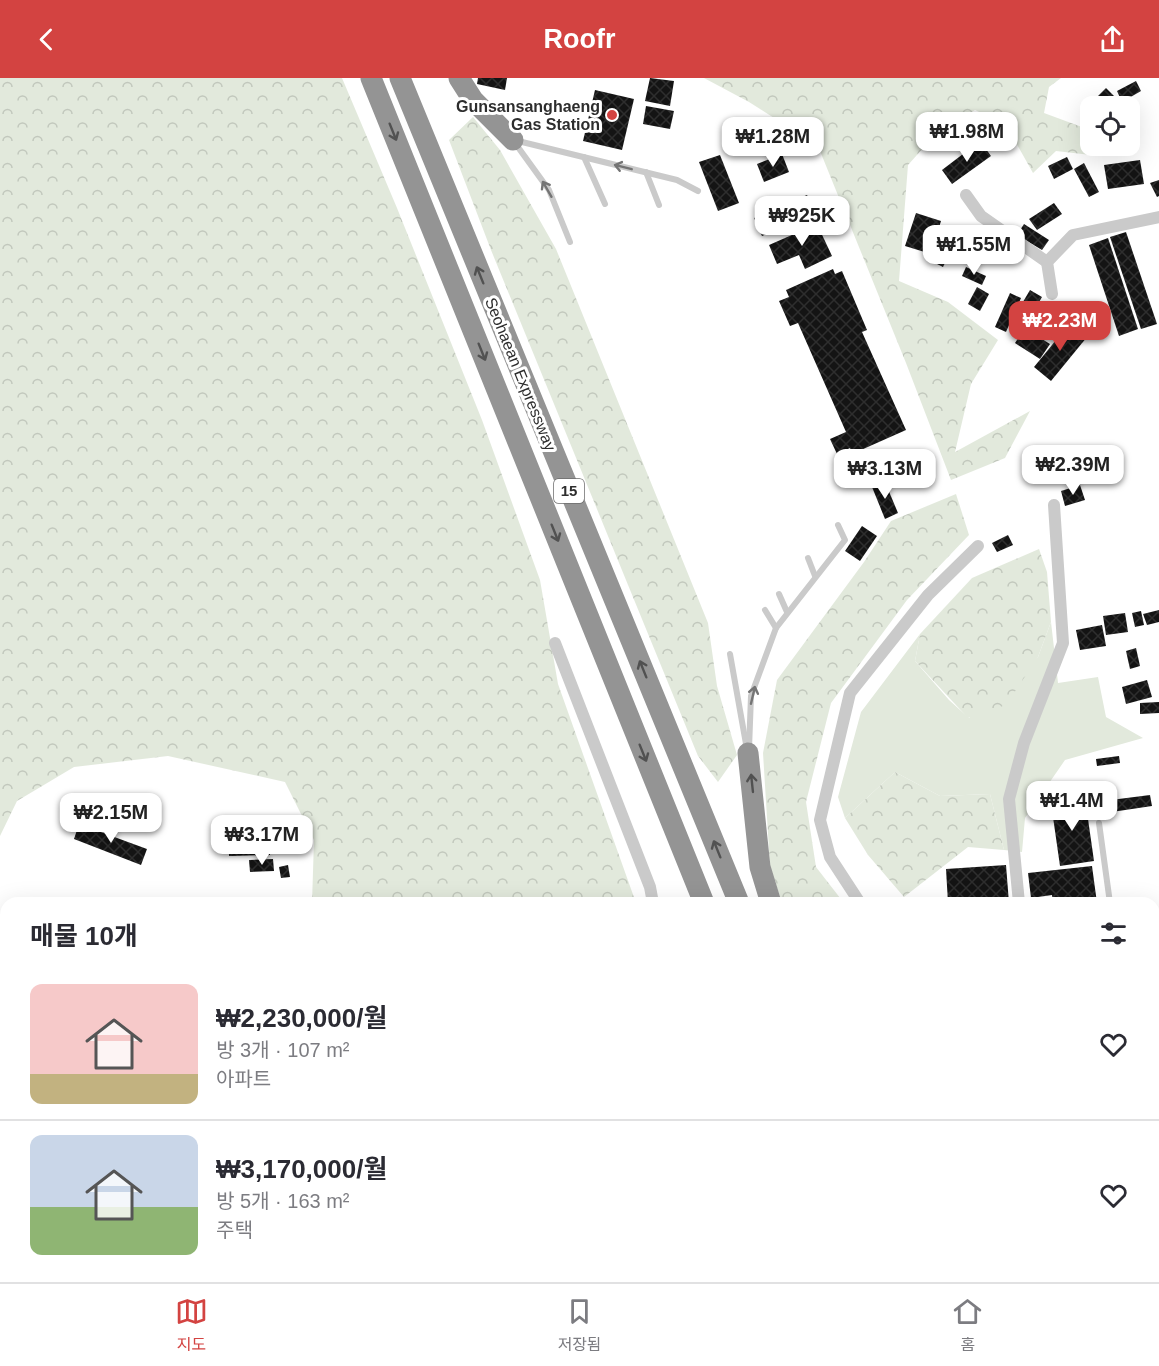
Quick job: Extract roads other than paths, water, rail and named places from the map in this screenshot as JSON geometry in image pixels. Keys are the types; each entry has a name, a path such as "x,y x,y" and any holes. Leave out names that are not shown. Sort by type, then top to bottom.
{"highway":[{"name":"Seohaean Expressway","path":"371,78 702,897"},
{"name":"Seohaean Expressway","path":"400,78 737,897"},
{"path":"459,78 474,100 513,140"},
{"path":"748,753 760,867 769,897"}],"street":[{"path":"966,195 981,216 1047,262 1052,294"},
{"path":"1047,262 1073,235 1159,217"},
{"path":"1018,897 1009,799 1024,743 1063,644 1054,505"},
{"path":"856,897 830,857 820,820 850,693 928,595 978,546"},
{"path":"555,643 646,876 651,897"}],"lane":[{"path":"513,140 677,180 698,191"},
{"path":"513,140 549,190 570,242"},
{"path":"584,157 604,204"},
{"path":"646,172 660,206"},
{"path":"748,753 751,696 776,628 844,540 838,525"},
{"path":"808,558 815,576"},
{"path":"779,594 787,612"},
{"path":"765,610 776,628"},
{"path":"730,654 748,753"},
{"path":"1099,823 1109,897"}],"place":[{"name":"Gunsansanghaeng Gas Station","path":"612,115"}]}
